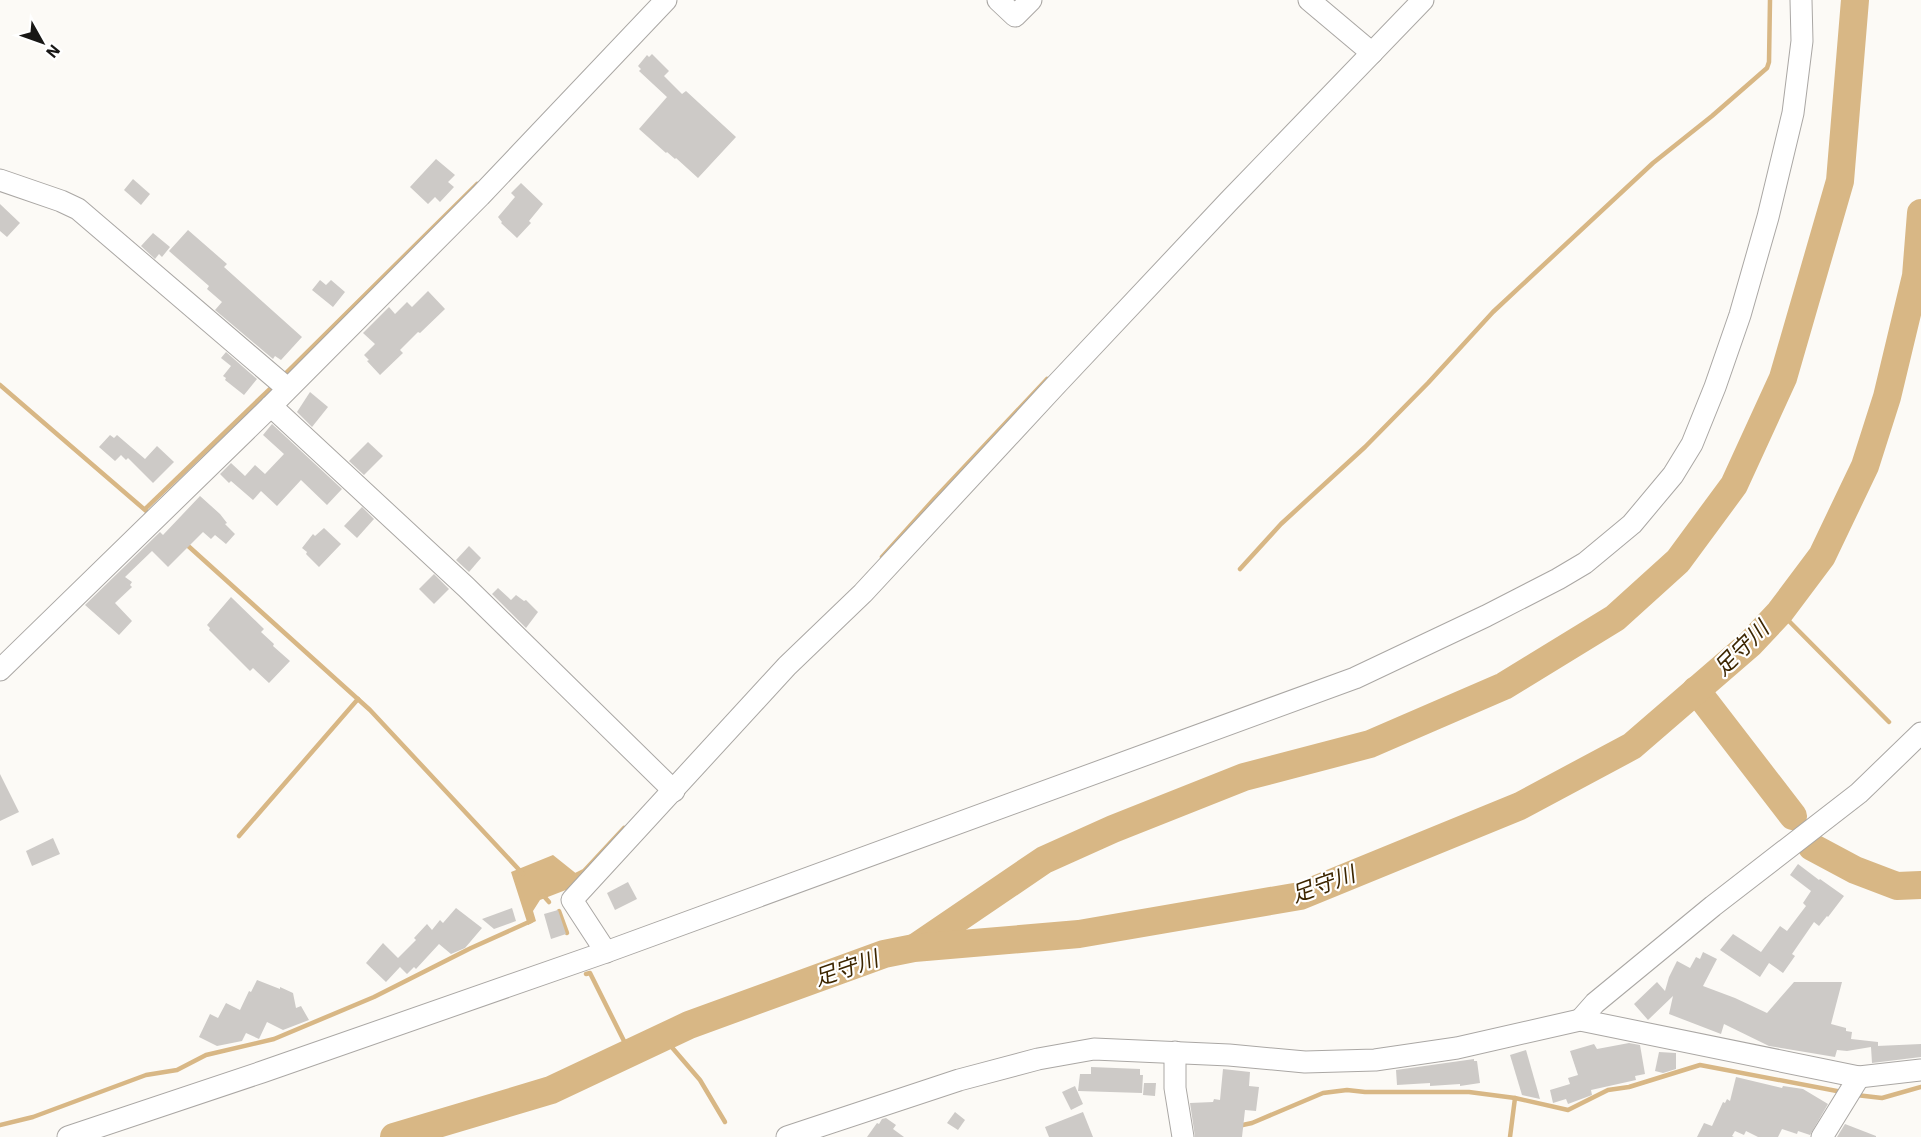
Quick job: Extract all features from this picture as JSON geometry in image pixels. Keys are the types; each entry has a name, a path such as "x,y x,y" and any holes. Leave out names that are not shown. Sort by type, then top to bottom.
{"street":[{"path":"0,670 271,406 281,384 480,196 666,0"},
{"path":"998,0 1015,16 1031,0"},
{"path":"1309,0 1367,49"},
{"path":"606,952 572,900 669,786 787,666 863,593 1061,378 1229,201 1367,49 1423,0"},
{"path":"68,1137 606,952 1355,678 1486,616 1585,564 1632,524 1673,474 1692,444 1715,387 1740,315 1768,217 1793,113 1802,41 1801,0"},
{"path":"0,180 78,209 281,384"},
{"path":"271,406 466,587 669,786"},
{"path":"1580,1020 1595,1003 1858,793 1921,733"},
{"path":"787,1137 959,1080 1038,1059 1094,1049 1229,1055 1305,1062 1375,1060 1457,1047 1580,1020 1853,1086 1921,1071"},
{"path":"1175,1052 1175,1088 1183,1135"},
{"path":"1822,1137 1853,1086"}],"shaded area":[{"path":"553,855 583,879 571,888 540,900 533,911 536,921 528,925 511,872"}],"building":[{"path":"652,54 669,71 664,76 682,94 686,91 736,137 698,178 639,129 667,97 639,71 641,69 638,66 647,55 649,57"},
{"path":"436,159 455,175 448,182 454,187 440,202 435,197 428,204 410,187"},
{"path":"133,179 150,194 141,205 124,190"},
{"path":"521,183 543,204 529,221 531,223 517,238 501,223 498,217 515,197 511,193"},
{"path":"0,204 20,223 7,237 0,231"},
{"path":"188,230 227,264 224,267 302,337 281,360 275,356 273,359 215,310 222,302 207,289 209,286 169,251"},
{"path":"153,233 170,247 162,257 159,254 155,259 141,246"},
{"path":"320,280 326,285 331,280 345,292 333,307 312,290"},
{"path":"428,291 445,309 400,350 403,353 380,375 364,355 375,344 363,333 389,307 395,314 407,302 412,307"},
{"path":"226,352 257,379 244,395 223,376 231,366 221,358"},
{"path":"310,392 328,407 312,427 297,412"},
{"path":"272,424 342,489 327,505 301,480 277,506 261,491 253,500 220,474 231,463 245,476 255,465 265,474 284,454 263,435"},
{"path":"110,435 114,438 117,435 145,459 157,446 174,462 153,483 128,458 126,460 121,455 115,461 99,447"},
{"path":"368,442 383,456 364,475 349,461"},
{"path":"200,496 220,514 227,523 225,524 235,534 226,544 215,535 211,539 203,532 168,567 152,551 125,577 132,582 130,585 132,587 115,603 132,621 119,635 85,605 160,532 163,535"},
{"path":"362,507 374,519 357,538 344,526"},
{"path":"324,528 341,544 319,567 302,548 313,534 315,536"},
{"path":"469,546 481,558 469,572 456,560"},
{"path":"434,574 449,589 434,604 419,589"},
{"path":"498,588 511,600 516,595 526,600 538,612 526,628 492,594"},
{"path":"231,597 264,629 261,632 290,661 269,683 253,668 250,671 209,630 207,625"},
{"path":"0,774 19,812 0,821"},
{"path":"53,838 60,854 32,866 26,851"},
{"path":"1798,864 1844,896 1819,926 1814,922 1792,954 1795,956 1783,973 1769,963 1760,977 1720,950 1733,934 1761,952 1780,926 1787,931 1806,906 1803,903 1811,891 1790,875"},
{"path":"628,882 637,899 615,910 607,893"},
{"path":"456,908 482,928 465,948 451,954 439,944 416,969 414,967 407,974 400,967 386,982 366,963 383,943 398,958 416,940 414,938 427,924 432,930 440,920 443,923"},
{"path":"512,908 516,921 494,929 482,919"},
{"path":"558,910 566,934 551,939 544,914"},
{"path":"1703,952 1717,959 1703,986 1767,1013 1794,982 1842,982 1831,1024 1852,1032 1851,1039 1878,1042 1878,1046 1921,1044 1921,1057 1872,1063 1871,1047 1847,1051 1837,1050 1835,1057 1769,1046 1724,1024 1721,1034 1669,1014 1673,996 1648,1020 1634,1004 1657,982 1665,991 1677,961 1690,968 1696,957 1700,959"},
{"path":"257,980 293,993 296,1008 301,1006 309,1020 283,1030 267,1022 259,1039 246,1033 242,1041 217,1046 199,1037 210,1014 218,1018 226,1003 240,1010"},
{"path":"1629,1043 1640,1045 1645,1074 1635,1076 1636,1080 1591,1090 1592,1095 1568,1104 1566,1099 1553,1103 1550,1090 1570,1084 1568,1078 1578,1075 1570,1051 1594,1044 1597,1049"},
{"path":"1526,1050 1540,1099 1522,1095 1510,1055"},
{"path":"1659,1052 1676,1053 1676,1069 1663,1073 1655,1071"},
{"path":"1474,1059 1477,1061 1480,1083 1460,1086 1460,1084 1430,1086 1430,1083 1397,1085 1396,1070"},
{"path":"1091,1067 1140,1069 1140,1075 1143,1075 1142,1093 1078,1091 1080,1074 1091,1074"},
{"path":"1223,1069 1250,1072 1249,1086 1259,1087 1256,1111 1245,1110 1242,1137 1195,1137 1190,1103 1220,1100"},
{"path":"1736,1077 1782,1088 1783,1086 1803,1089 1828,1104 1810,1135 1782,1129 1778,1137 1758,1137 1746,1131 1744,1135 1735,1131 1732,1136 1734,1137 1697,1137 1704,1123 1712,1126 1723,1102 1725,1103 1727,1099 1730,1101"},
{"path":"1144,1083 1156,1083 1155,1096 1143,1095"},
{"path":"1075,1086 1083,1104 1071,1110 1062,1092"},
{"path":"955,1112 965,1120 958,1130 947,1123"},
{"path":"1083,1112 1093,1137 1049,1137 1045,1127"},
{"path":"886,1118 896,1125 893,1129 904,1137 867,1137 877,1123 879,1124 882,1119"},
{"path":"1845,1124 1876,1136 1876,1137 1837,1137"}],"waterway":[{"path":"1240,569 1281,524 1365,447 1493,312 1653,163 1767,68 1770,0"},
{"path":"916,947 1044,860 1113,829 1244,777 1370,744 1504,686 1615,618 1678,561 1734,485 1783,378 1840,181 1855,0"},
{"path":"282,377 477,184"},
{"name":"足守川","path":"394,1137 551,1090 689,1025 884,954 914,948 1079,934 1300,896 1520,806 1632,746 1750,644 1780,612 1822,556 1865,466 1887,397 1916,276 1921,213"},
{"path":"882,557 1047,379"},
{"path":"0,385 152,516"},
{"path":"145,509 274,385"},
{"path":"186,544 370,710 523,874"},
{"path":"1780,612 1889,722"},
{"path":"1696,690 1793,816"},
{"path":"239,836 358,699"},
{"path":"574,876 584,871 624,828"},
{"path":"1812,847 1855,870 1897,886 1921,885"},
{"path":"541,893 549,902"},
{"path":"559,911 567,933"},
{"path":"0,1125 33,1117 146,1075 177,1070 206,1055 274,1039 374,997 471,948 531,921 530,919"},
{"path":"586,974 590,973 630,1053"},
{"path":"663,1037 700,1080 725,1122"},
{"path":"1238,1126 1252,1123 1323,1093 1347,1090 1469,1092 1515,1098 1568,1110 1608,1090 1629,1087 1700,1065 1842,1092"},
{"path":"1856,1095 1882,1098 1921,1087"},
{"path":"1510,1137 1515,1098"}]}
